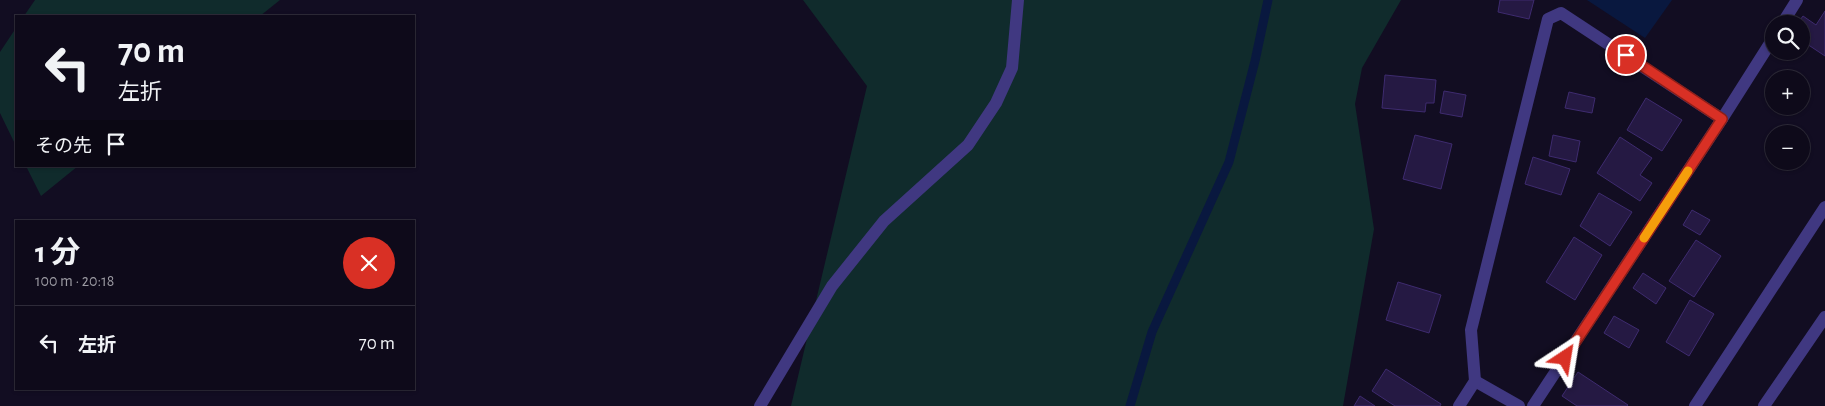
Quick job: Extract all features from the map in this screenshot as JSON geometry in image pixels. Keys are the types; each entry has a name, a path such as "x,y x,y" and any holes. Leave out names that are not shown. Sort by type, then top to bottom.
{"street":[{"path":"760,406 832,286 884,221 968,144 996,103 1012,68 1018,0"},
{"path":"1788,15 1797,0"},
{"path":"1459,406 1475,381 1471,330 1548,18 1561,13 1722,119"},
{"path":"1534,406 1765,51"},
{"path":"1694,406 1825,207"},
{"path":"1764,406 1825,317"},
{"path":"1475,381 1519,406"}],"green space":[{"path":"35,0 280,0 261,15 25,15"},
{"path":"803,0 1401,0 1362,68 1355,104 1374,229 1343,406 791,406 867,86"},
{"path":"15,30 15,144 0,113 0,52"},
{"path":"26,167 77,167 41,196"}],"water":[{"path":"1587,0 1672,0 1645,38"}],"building":[{"path":"1500,0 1534,0 1529,19 1498,12"},
{"path":"1825,11 1825,56 1810,46 1810,21 1816,25"},
{"path":"1385,75 1436,80 1434,103 1426,103 1425,112 1382,108"},
{"path":"1444,91 1466,95 1462,117 1440,113"},
{"path":"1569,92 1595,98 1592,113 1565,108"},
{"path":"1646,98 1682,120 1662,151 1627,130"},
{"path":"1415,135 1452,144 1441,189 1403,179"},
{"path":"1553,135 1580,141 1576,162 1549,156"},
{"path":"1620,137 1652,158 1640,175 1652,183 1640,201 1597,173"},
{"path":"1533,157 1570,169 1561,195 1525,184"},
{"path":"1599,193 1632,212 1610,246 1580,226"},
{"path":"1692,210 1710,220 1700,235 1683,225"},
{"path":"1574,237 1602,255 1575,300 1546,282"},
{"path":"1696,240 1721,256 1694,297 1669,281"},
{"path":"1643,273 1666,288 1656,304 1633,288"},
{"path":"1398,282 1441,295 1429,333 1386,320"},
{"path":"1690,300 1714,314 1689,356 1666,342"},
{"path":"1614,316 1639,330 1629,348 1604,333"},
{"path":"1386,369 1441,404 1440,406 1395,406 1372,391"},
{"path":"1578,372 1628,405 1577,406 1562,396"},
{"path":"1360,396 1375,406 1354,406"}],"waterway":[{"path":"1130,406 1152,332 1229,162 1255,61 1268,0"}],"slow traffic":[{"path":"1644,238 1688,171"}],"route":[{"path":"1565,358 1722,119 1626,55"}]}
